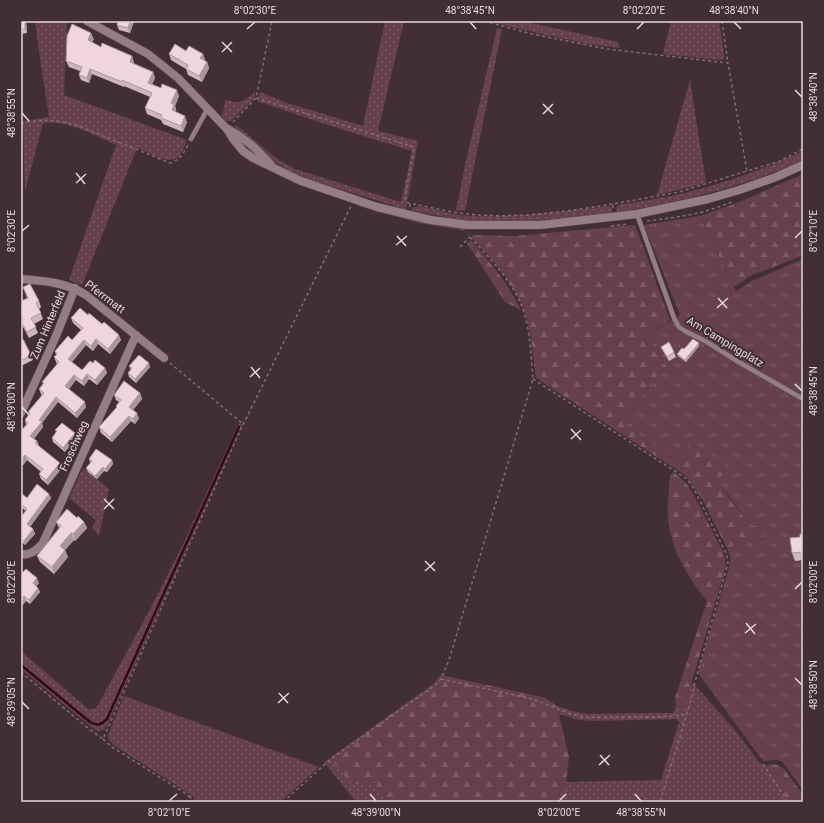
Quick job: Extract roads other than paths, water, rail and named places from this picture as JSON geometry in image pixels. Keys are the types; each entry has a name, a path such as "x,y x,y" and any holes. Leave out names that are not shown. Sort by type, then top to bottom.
{"street":[{"path":"87,21 148,54 178,78 227,129 248,141 274,168 301,181 353,199 431,220 468,225 509,226 540,225 637,214 708,199 739,190 776,177 803,165"},
{"name":"Pferrmatt","path":"21,279 58,283 75,288 86,295 164,358"},
{"name":"Zum Hinterfeld","path":"21,413 56,336 75,288"},
{"name":"Froschweg","path":"21,554 25,555 32,552 43,543 136,335"}],"lane":[{"path":"191,139 208,108"},
{"name":"Am Campingplatz","path":"637,214 674,318 679,327 803,399"}],"waterway":[{"path":"21,665 90,722 99,724 103,723 107,719 239,427"}]}
